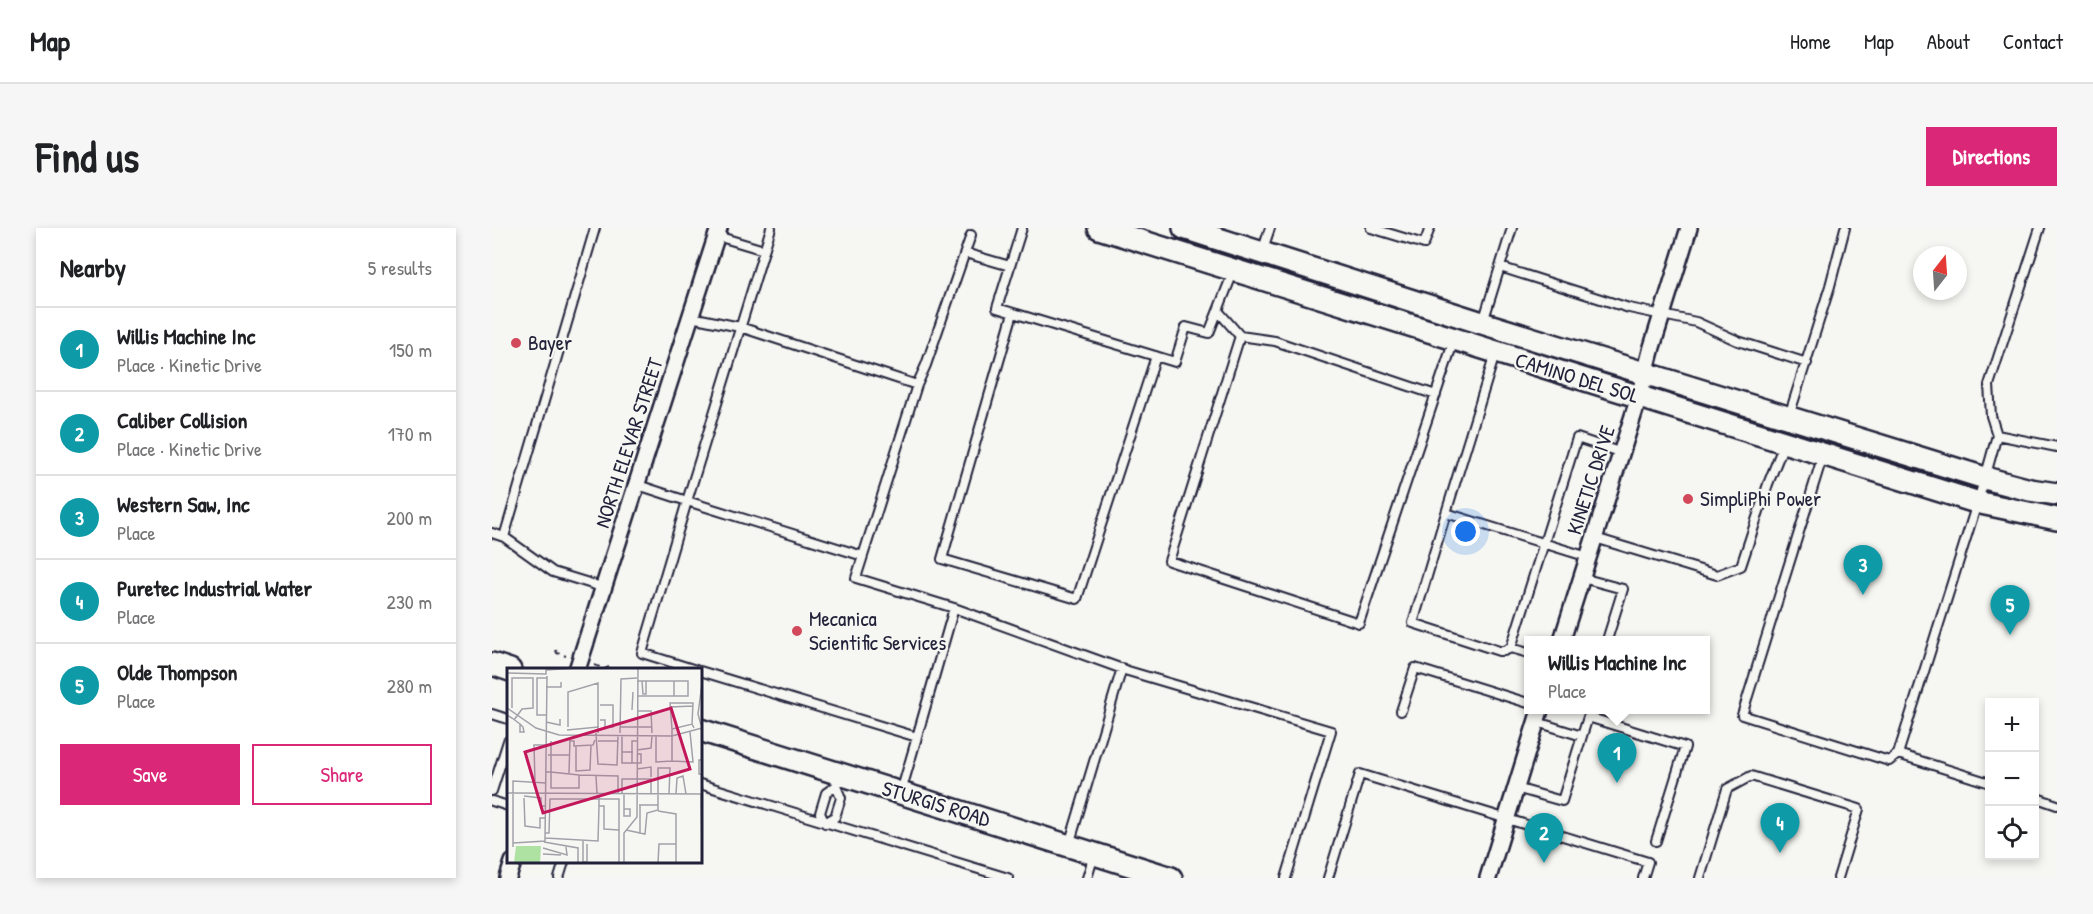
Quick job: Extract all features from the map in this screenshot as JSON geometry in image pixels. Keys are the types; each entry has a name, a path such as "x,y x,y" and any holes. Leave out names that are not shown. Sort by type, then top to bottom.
{"street":[{"name":"CAMINO DEL SOL","path":"1099,228 1976,502 2057,519"},
{"name":"CAMINO DEL SOL","path":"1184,228 1482,323 1985,478 2030,490 2057,494"},
{"name":"KINETIC DRIVE","path":"1563,636 1622,453 1689,228"},
{"name":"NORTH ELEVAR STREET","path":"577,668 718,232"},
{"path":"1234,270 1242,247"},
{"path":"492,664 507,668"},
{"path":"1488,878 1538,716"},
{"name":"STURGIS ROAD","path":"702,731 837,780 901,794 1171,878"},
{"path":"508,878 512,863"}],"lane":[{"path":"504,537 595,228"},
{"path":"693,668 642,653 771,228"},
{"path":"1022,228 997,308 1175,362 1186,327 1209,333 1234,270"},
{"path":"1262,253 1270,228"},
{"path":"1371,228 1425,244 1430,228"},
{"path":"1482,323 1512,228"},
{"path":"1789,417 1830,286 1845,228"},
{"path":"1823,453 1742,716 1889,761 1898,754 1985,478 1996,435 1991,416 1989,385 2040,228"},
{"path":"718,232 764,250"},
{"path":"971,235 917,385 856,578 954,608 1122,668 1331,731 1286,878"},
{"path":"965,253 1010,266"},
{"path":"1500,267 1629,308 1696,322 1738,341 1807,363"},
{"path":"1219,312 1240,336 1275,341 1436,394"},
{"path":"1013,313 942,559 1077,599 1156,356"},
{"path":"691,316 740,327 917,385"},
{"path":"1240,336 1169,561 1359,623 1454,339"},
{"path":"1496,352 1413,622 1499,651 1511,648 1524,652"},
{"path":"1996,435 2057,447"},
{"path":"1511,648 1577,438 1622,453"},
{"path":"1595,538 1717,575 1741,566 1768,484 1785,442"},
{"path":"638,485 863,556"},
{"path":"1446,513 1588,557"},
{"path":"492,533 504,537 553,572 605,588"},
{"path":"1582,578 1623,590 1608,636"},
{"path":"901,794 954,608"},
{"path":"1069,846 1122,668"},
{"path":"1401,711 1415,668 1524,702"},
{"path":"702,672 917,737"},
{"path":"492,714 507,719"},
{"path":"1538,716 1582,736"},
{"path":"1516,788 1562,801 1588,717 1685,747 1656,841"},
{"path":"492,791 507,744"},
{"path":"1898,754 1985,782"},
{"path":"1328,878 1360,774 1648,862 1643,878"},
{"path":"1700,878 1727,789 1751,776 1859,809 1838,878"},
{"path":"825,823 820,813 826,793 837,780"},
{"path":"825,823 835,817 841,798 837,780"},
{"path":"702,785 1008,878"},
{"path":"2039,799 2057,804"},
{"path":"492,801 507,806"},
{"path":"1087,878 1095,854"},
{"path":"559,878 563,863"}],"place":[{"name":"Bayer","path":"516,343"},
{"name":"SimpliPhi Power","path":"1688,499"},
{"name":"Western Saw, Inc","path":"1863,595"},
{"name":"Mecanica Scientific Services","path":"797,631"},
{"name":"Olde Thompson","path":"2010,635"},
{"name":"Willis Machine Inc","path":"1617,783"},
{"name":"Puretec Industrial Water","path":"1780,853"},
{"name":"Caliber Collision","path":"1544,863"}]}
